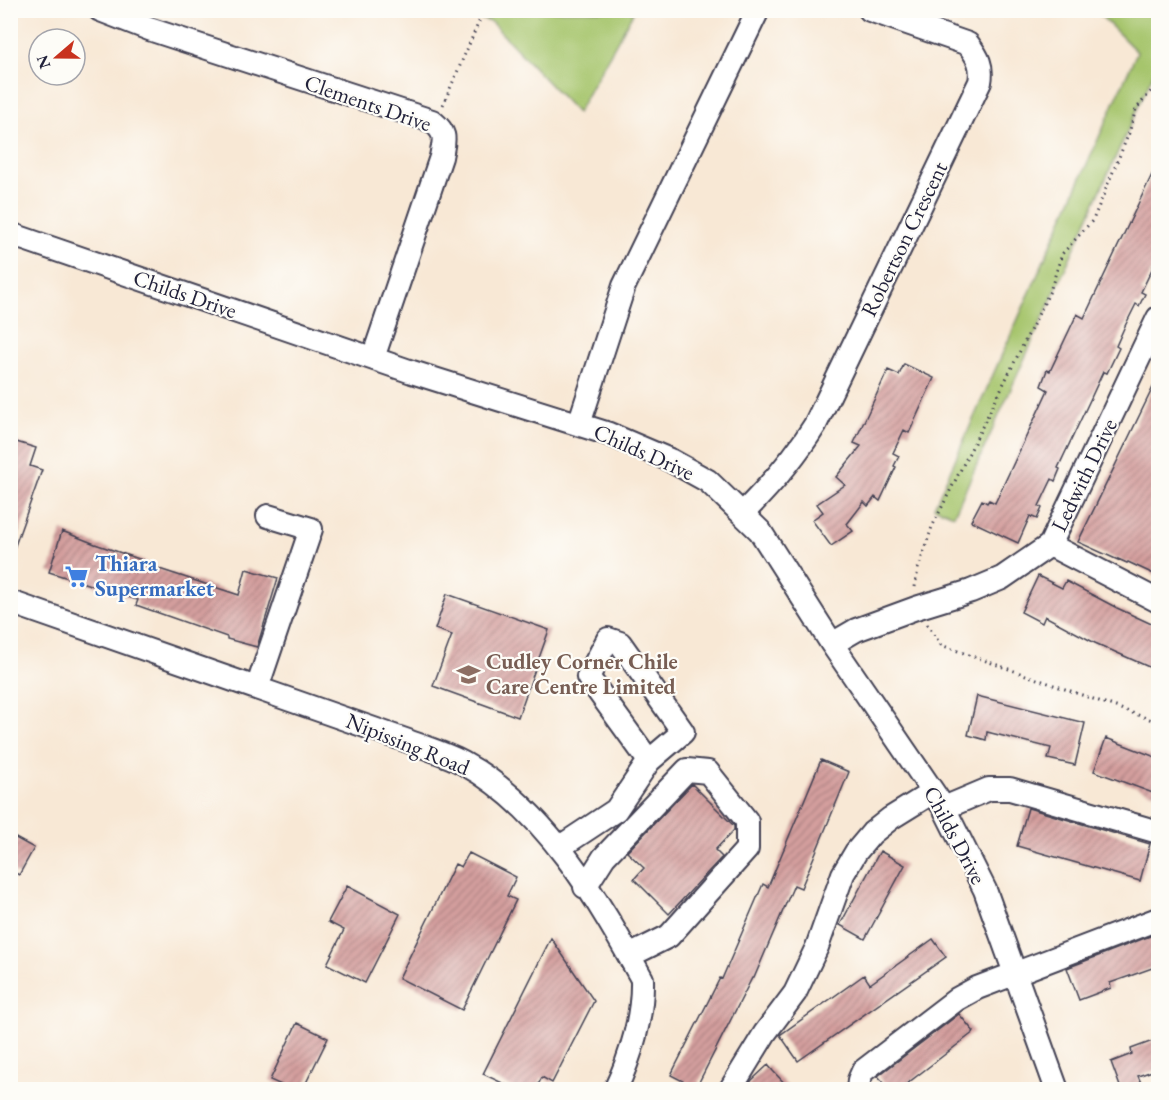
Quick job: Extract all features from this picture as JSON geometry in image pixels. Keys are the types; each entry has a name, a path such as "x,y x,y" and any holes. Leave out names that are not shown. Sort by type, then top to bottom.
{"street":[{"name":"Clements Drive","path":"100,10 149,30 432,121 441,129 444,138 441,157 373,358"},
{"path":"579,424 624,286 758,10"},
{"name":"Robertson Crescent","path":"743,513 796,456 815,425 980,82 982,70 978,57 968,44 870,10"},
{"name":"Childs Drive","path":"10,234 373,358 579,424 670,460 708,481 760,531 832,644 938,800 985,890 1057,1089"},
{"name":"Ledwith Drive","path":"832,644 856,630 971,591 1002,578 1050,544 1158,318"},
{"path":"257,688 311,529 268,516"},
{"path":"1050,544 1158,601"},
{"name":"Nipissing Road","path":"10,602 462,762 507,792 560,847 642,979 642,1001 625,1069 615,1089"},
{"path":"560,847 616,810 649,761 683,732 620,643 608,639 588,677 649,761"},
{"path":"585,887 604,857 687,770 708,772 747,820 747,849 669,936 629,956"},
{"path":"730,1089 765,1033 795,993 817,947 843,874 856,852 872,833 891,818 938,800 989,789 1010,789 1158,832"},
{"path":"858,1089 863,1071 948,1005 976,988 1158,919"}],"path":[{"path":"432,121 447,98 484,10"},
{"path":"1158,83 1136,109 1129,133 1093,220 1062,254 1050,291 932,527 918,569 915,587 916,608 941,645 1158,722"}],"green space":[{"path":"453,11 634,11 577,113 491,22"},
{"path":"1096,11 1158,11 1158,63 954,515 934,507 1137,52"}],"building":[{"path":"1158,162 1158,267 1154,265 1141,292 1145,294 1139,306 1136,304 1124,328 1116,346 1119,348 1107,373 1103,372 1058,468 1060,469 1055,481 1052,479 1039,506 1042,508 1037,519 1030,516 1018,543 971,521 982,500 995,503 1048,390 1041,386 1047,370 1050,371 1077,314 1084,318"},
{"path":"904,364 934,378 909,433 904,430 893,453 899,456 880,501 875,497 868,506 864,502 847,524 853,531 831,546 812,520 823,512 817,504 845,485 836,477 861,446 854,443 888,370 899,375"},
{"path":"1158,377 1158,576 1078,542"},
{"path":"10,440 36,448 30,466 42,470 12,554 10,554"},
{"path":"62,531 145,561 144,564 239,595 246,569 278,578 257,647 227,639 227,637 136,605 138,600 49,572"},
{"path":"1038,576 1062,588 1066,581 1158,627 1158,671 1095,643 1045,616 1042,623 1021,612"},
{"path":"447,594 549,630 518,717 433,686 452,635 435,629"},
{"path":"977,696 1085,723 1075,765 1048,759 1051,748 987,732 986,740 968,735"},
{"path":"1106,738 1158,758 1158,795 1094,771"},
{"path":"821,760 849,772 801,888 794,885 754,978 696,1088 671,1075 720,978 722,979 763,884 768,887"},
{"path":"692,784 734,826 734,830 715,850 722,857 669,914 634,879 644,868 627,852"},
{"path":"1028,808 1150,844 1140,881 1017,846"},
{"path":"10,835 34,848 19,875 10,870"},
{"path":"880,851 905,865 865,939 840,925"},
{"path":"469,853 516,877 507,896 516,900 462,1010 399,978 455,864 461,867"},
{"path":"347,886 400,914 365,983 327,964 344,930 328,922"},
{"path":"1158,933 1158,966 1110,983 1111,988 1079,1000 1067,968"},
{"path":"551,938 594,1001 552,1083 542,1077 536,1089 515,1089 483,1074"},
{"path":"933,939 946,957 798,1061 780,1035 864,975 870,984"},
{"path":"959,1014 974,1032 900,1089 889,1089 878,1076"},
{"path":"297,1023 328,1038 303,1089 290,1089 270,1080"},
{"path":"1158,1039 1158,1069 1138,1076 1141,1083 1121,1089 1111,1062 1132,1054 1131,1049"},
{"path":"768,1065 790,1089 746,1089 752,1080"}],"place":[{"name":"Thiara Supermarket","path":"77,576"},
{"name":"Cudley Corner Chile Care Centre Limited","path":"468,674"}]}
